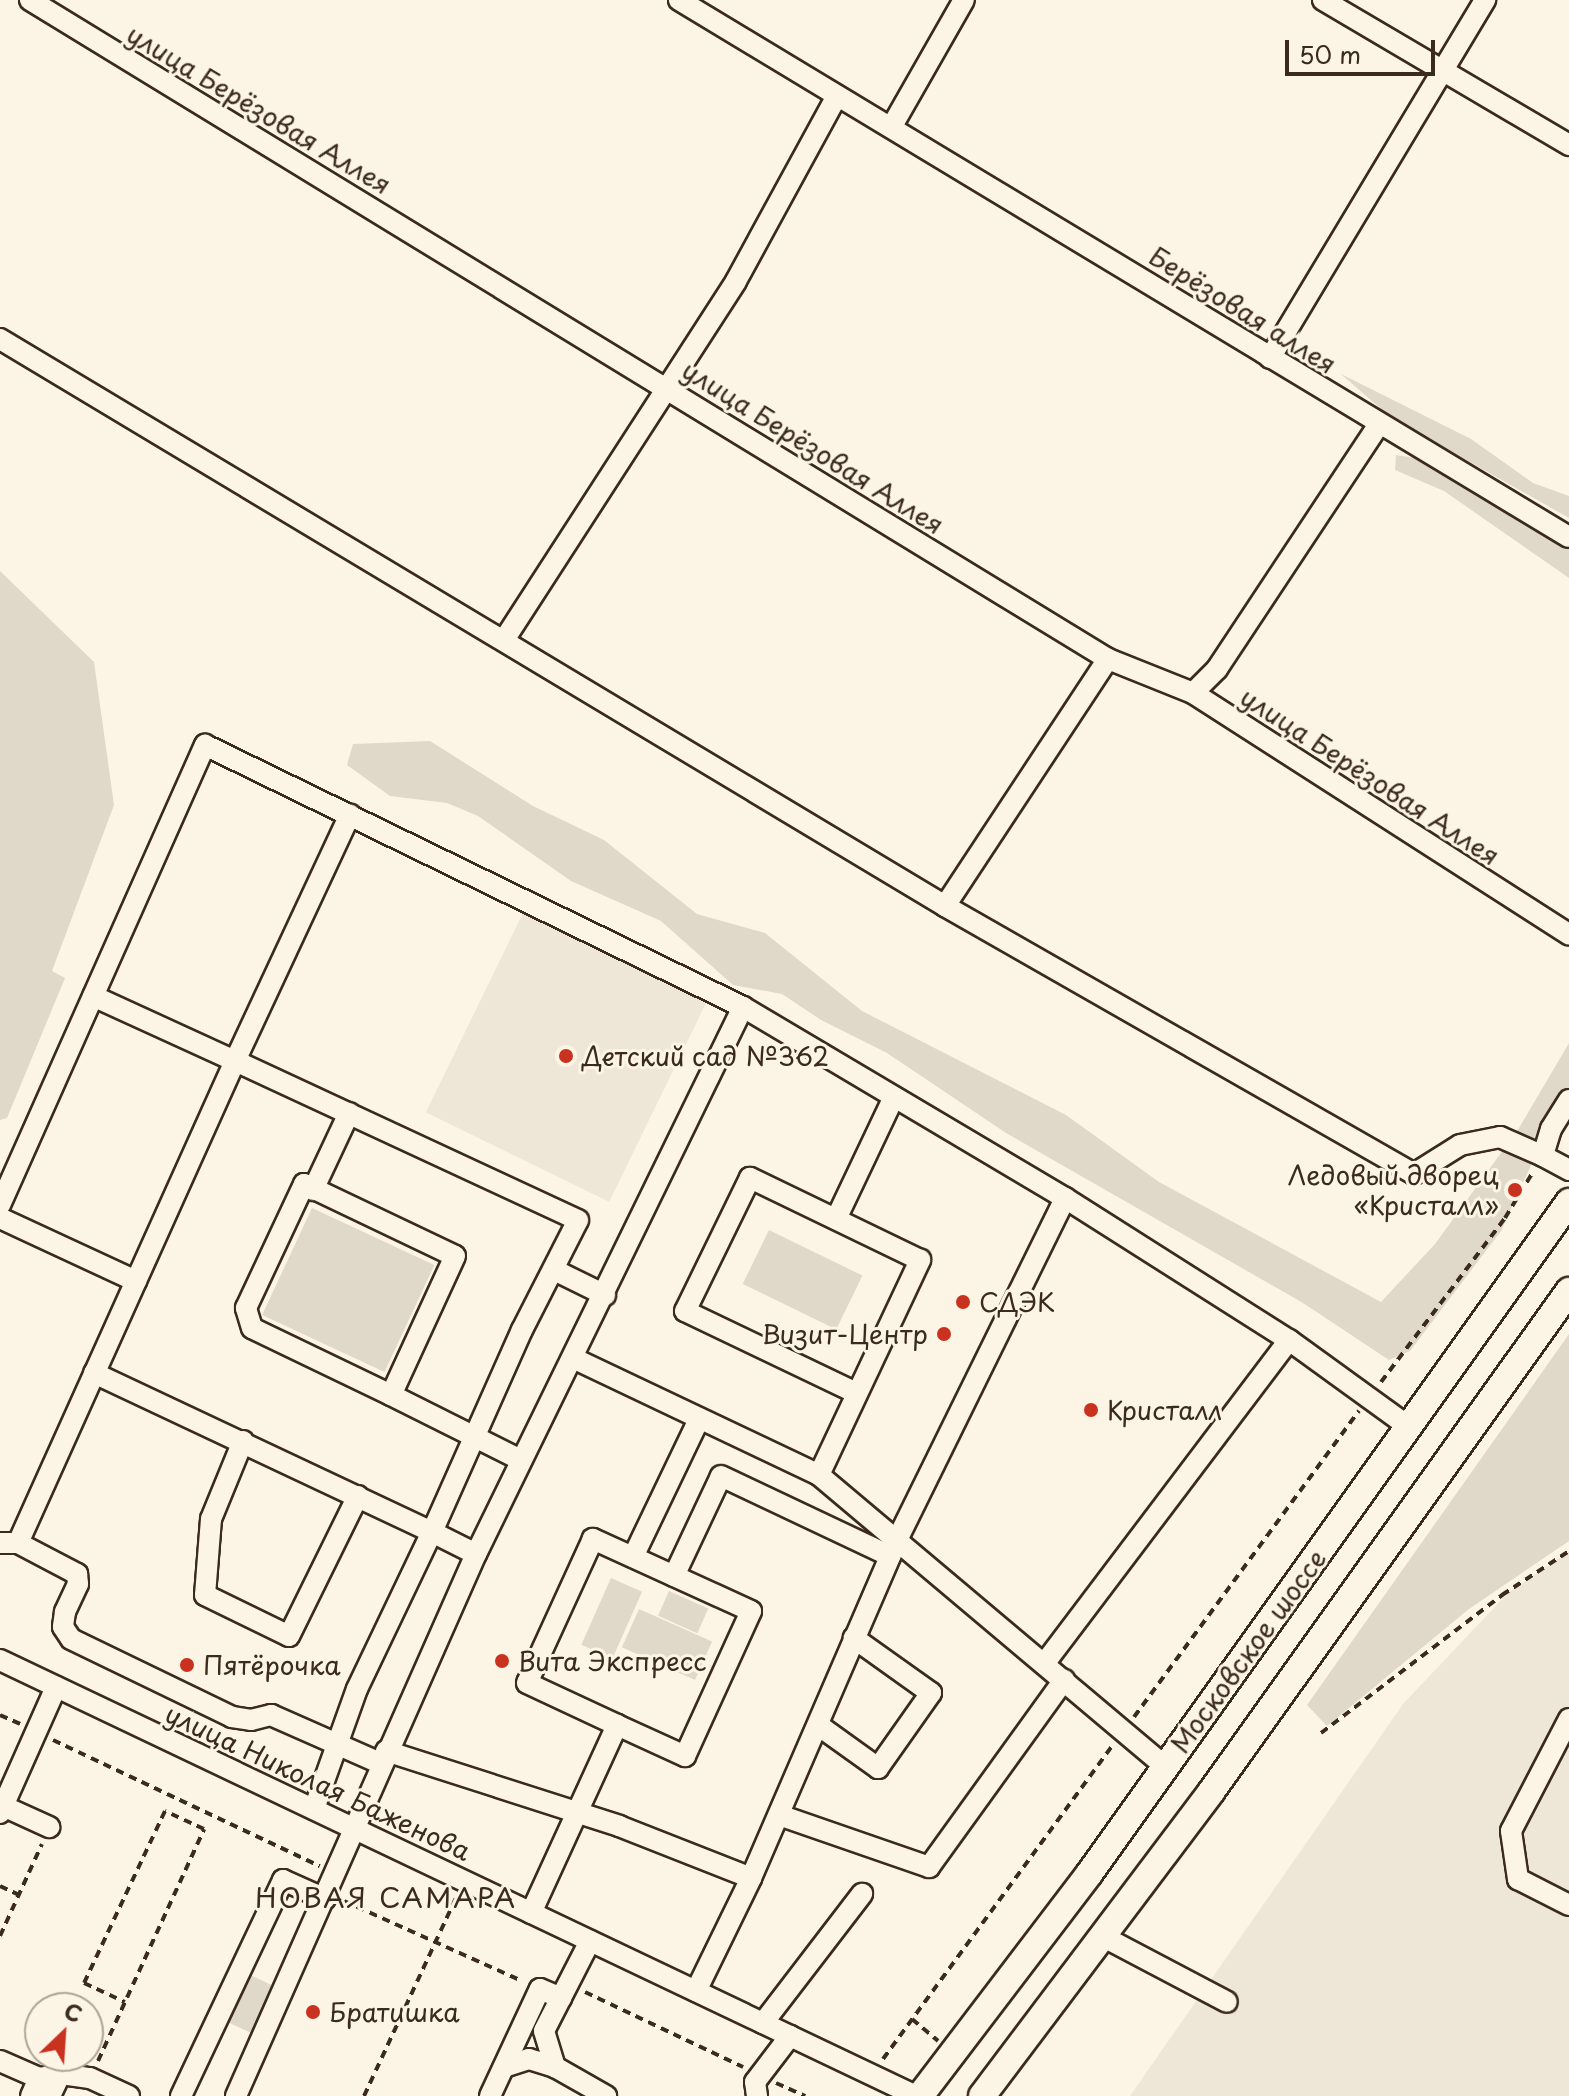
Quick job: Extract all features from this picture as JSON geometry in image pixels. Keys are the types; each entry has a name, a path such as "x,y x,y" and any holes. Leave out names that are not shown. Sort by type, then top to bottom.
{"main road":[{"name":"Московское шоссе","path":"918,2096 1166,1767 1408,1426 1566,1212"},
{"name":"Московское шоссе","path":"982,2096 1102,1936 1569,1291"}],"street":[{"name":"улица Берёзовая Аллея","path":"30,0 1108,659 1193,693 1569,934"},
{"name":"Берёзовая аллея","path":"679,0 1569,537"},
{"path":"892,126 964,0"},
{"path":"1323,0 1569,145"},
{"path":"1270,358 1485,0"},
{"path":"504,640 736,281 837,96"},
{"path":"0,339 945,906 1414,1174 1460,1145 1500,1137 1569,1170"},
{"path":"1193,693 1217,669 1379,424"},
{"path":"945,906 1108,659"},
{"path":"0,1205 205,745 743,1007 1065,1198 1289,1340 1408,1426"},
{"path":"350,814 94,1373 9,1543 77,1574 63,1627 71,1639 232,1717 251,1720 271,1715 383,1757 578,1813 751,1878"},
{"path":"93,996 578,1220 357,1689 341,1743 314,1809"},
{"path":"236,2096 356,1829 383,1757 476,1554 521,1460 575,1359 743,1007"},
{"path":"836,1219 894,1097"},
{"path":"1543,1156 1551,1129 1569,1100"},
{"path":"313,1190 349,1113"},
{"path":"819,1475 920,1260 750,1178 685,1311 856,1393"},
{"path":"391,1395 455,1256 304,1184 246,1308 252,1328 521,1460"},
{"path":"696,1991 751,1878 894,1548 1065,1198"},
{"path":"0,1218 136,1281"},
{"path":"554,1270 605,1295"},
{"path":"1044,1664 1289,1340"},
{"path":"575,1359 819,1475 894,1548 1064,1680 1166,1767"},
{"path":"94,1373 476,1554"},
{"path":"633,1557 699,1419"},
{"path":"243,1441 211,1519 205,1595 289,1636 358,1496"},
{"path":"674,1576 721,1476 894,1548"},
{"path":"593,1539 674,1576 751,1611 685,1756 527,1683 593,1539"},
{"path":"818,1725 878,1768 931,1693 854,1638"},
{"name":"улица Николая Баженова","path":"0,1660 918,2096"},
{"path":"779,1815 929,1867 1064,1680"},
{"path":"49,1827 2,1810 56,1687"},
{"path":"1569,1719 1511,1831 1518,1879 1569,1905"},
{"path":"531,1913 617,1725"},
{"path":"181,2096 283,1880 326,1896"},
{"path":"763,2023 862,1894"},
{"path":"1102,1936 1227,2002"},
{"path":"555,2067 544,2031 590,1941"},
{"path":"490,2096 540,1989 564,1991"},
{"path":"757,2096 754,2088 761,2075 790,2036"},
{"path":"504,2067 529,2059 555,2067 606,2096"},
{"path":"0,2061 40,2090 58,2072"},
{"path":"78,2072 129,2096"}],"path":[{"path":"872,2075 1505,1218 1543,1156"},
{"path":"1321,1733 1502,1595 1569,1551"},
{"path":"0,1715 336,1874"},
{"path":"90,2078 125,2002 204,1829 165,1811 84,1983 125,2002"},
{"path":"0,1936 49,1827"},
{"path":"364,2096 464,1881"},
{"path":"0,1886 19,1895"},
{"path":"326,1896 540,1989"},
{"path":"564,1991 805,2096"}],"shaded area":[{"path":"1341,374 1471,439 1533,483 1569,496 1569,518 1389,416"},
{"path":"1396,455 1415,458 1569,548 1569,578 1444,491 1395,470"},
{"path":"0,571 94,662 114,805 52,971 65,978 7,1118 0,1120"},
{"path":"430,741 533,806 604,840 697,914 765,933 862,1011 1066,1115 1159,1182 1381,1302 1435,1244 1519,1128 1569,1043 1569,1104 1542,1141 1501,1231 1410,1351 1389,1360 1303,1303 1006,1133 887,1053 821,1020 782,994 733,985 661,921 571,881 478,816 447,803 390,796 347,765 353,744"},
{"name":"Детский сад №362","path":"524,911 707,1000 609,1202 426,1112"},
{"path":"312,1208 434,1265 384,1372 262,1315"},
{"path":"769,1230 862,1276 836,1330 743,1284"},
{"path":"1569,1334 1569,1541 1469,1609 1327,1726 1307,1705"},
{"path":"1569,1551 1569,2096 1130,2096 1403,1704 1508,1593"},
{"path":"611,1578 642,1592 612,1659 581,1645"},
{"path":"669,1591 708,1608 697,1633 658,1616"},
{"path":"639,1609 712,1642 695,1680 622,1647"},
{"path":"250,1975 276,1987 254,2034 228,2022"}],"place":[{"name":"Детский сад №362","path":"566,1056"},
{"name":"Ледовый дворец «Кристалл»","path":"1515,1190"},
{"name":"СДЭК","path":"963,1302"},
{"name":"Визит-Центр","path":"944,1334"},
{"name":"Кристалл","path":"1091,1410"},
{"name":"Вита Экспресс","path":"502,1661"},
{"name":"Пятёрочка","path":"187,1665"},
{"name":"Братишка","path":"313,2012"}],"district":[{"name":"НОВАЯ САМАРА","path":"386,1897"}]}
